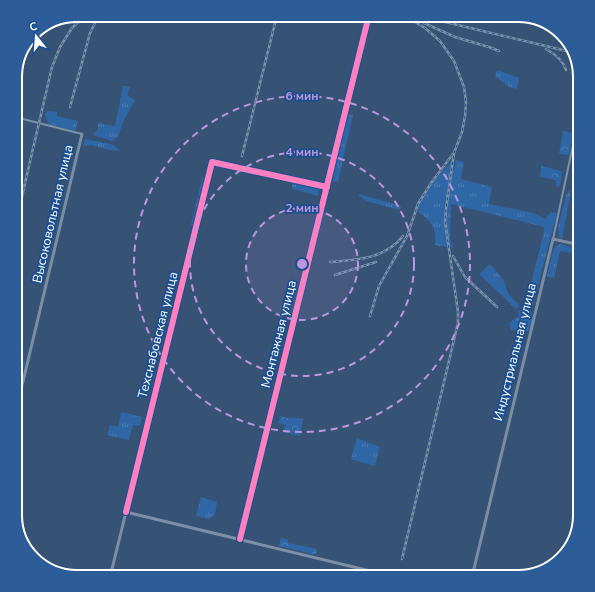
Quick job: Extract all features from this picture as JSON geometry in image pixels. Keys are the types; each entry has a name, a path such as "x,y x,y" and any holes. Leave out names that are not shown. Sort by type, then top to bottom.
{"main road":[{"path":"126,512 366,570"},
{"name":"Техснабовская улица","path":"112,570 126,512"}],"street":[{"name":"Монтажная улица","path":"240,539 367,22"},
{"path":"22,119 82,134"},
{"name":"Высоковольтная улица","path":"22,386 82,134"},
{"name":"Индустриальная улица","path":"474,570 553,239 573,145"},
{"name":"Техснабовская улица","path":"126,512 212,162 327,187"},
{"path":"553,239 573,243"}],"green space":[{"path":"497,70 519,78 517,89 509,87 495,76"},
{"path":"123,86 130,87 127,95 135,100 123,122 118,137 112,141 93,135 98,129 98,123 115,126"},
{"path":"48,111 57,112 57,116 78,121 75,131 48,124 45,114"},
{"path":"347,114 353,115 338,182 332,181"},
{"path":"563,131 573,133 569,155 559,154"},
{"path":"85,139 111,144 120,151 109,150 92,145 83,146"},
{"path":"453,159 453,172 456,160 464,162 461,179 492,187 489,204 534,213 545,219 551,212 557,213 533,305 527,300 544,227 451,204 450,238 453,248 435,245 434,229 430,222 417,211 417,202"},
{"path":"541,166 562,171 560,186 556,187 556,180 540,177"},
{"path":"202,179 206,179 195,226 191,225"},
{"path":"293,183 319,189 318,196 292,189"},
{"path":"571,189 562,239 559,236 559,223 566,195"},
{"path":"359,194 401,206 400,210 366,201 359,196"},
{"path":"560,244 573,248 573,253 560,251 554,278 548,277 547,275 554,248"},
{"path":"490,264 503,279 508,293 520,306 516,309 479,274"},
{"path":"529,307 533,317 531,326 527,332 511,330 509,323 519,316 518,311"},
{"path":"22,362 25,362 22,374"},
{"path":"121,412 142,417 140,426 133,425 129,440 107,435 110,425 118,427"},
{"path":"280,416 303,419 300,436 283,432 285,425 278,423"},
{"path":"357,438 380,447 375,466 351,459"},
{"path":"201,497 217,502 215,515 208,519 196,516"},
{"path":"281,538 288,540 288,543 317,549 316,555 279,546"}],"railway":[{"path":"22,197 52,67 60,47 72,28 78,22"},
{"path":"70,107 90,33 96,22"},
{"path":"242,156 275,22"},
{"path":"402,559 458,323 458,312 445,221 454,153 462,132 466,102 464,87 454,61 440,41 425,28 415,22"},
{"path":"445,22 567,51"},
{"path":"424,23 455,37 499,51"},
{"path":"546,49 563,63 566,70"},
{"path":"370,316 379,286 407,236 418,204 431,183 453,154"},
{"path":"330,262 360,259 379,254 396,244 403,236"},
{"path":"453,256 465,277 497,307"},
{"path":"335,275 376,262"}],"cycle path":[{"path":"240,539 367,22"},
{"path":"126,512 212,162 327,187"}]}
